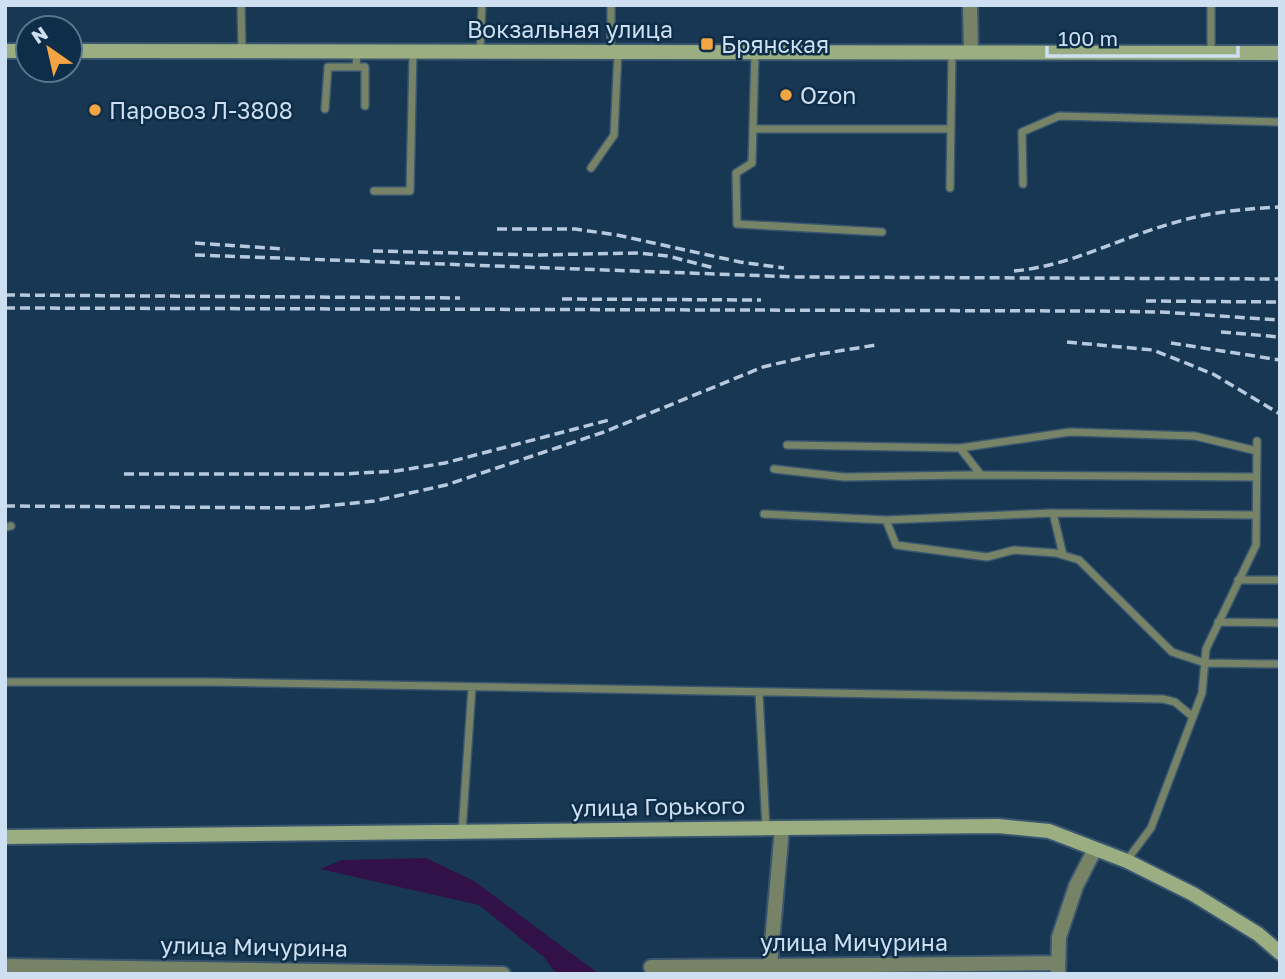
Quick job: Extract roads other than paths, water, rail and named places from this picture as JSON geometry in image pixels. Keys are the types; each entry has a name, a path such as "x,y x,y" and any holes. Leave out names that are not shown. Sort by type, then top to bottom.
{"main road":[{"name":"Вокзальная улица","path":"84,51 1280,53"},
{"name":"улица Горького","path":"5,837 766,828 998,827 1049,831 1127,861 1193,894 1258,934 1280,953"}],"street":[{"path":"970,5 971,52"},
{"path":"770,965 782,828"},
{"path":"1058,968 1059,937 1076,886 1095,849"},
{"name":"улица Мичурина","path":"651,967 770,965 804,969 1058,968"},
{"name":"улица Мичурина","path":"5,966 503,974"}],"lane":[{"path":"241,5 242,51"},
{"path":"480,52 482,5"},
{"path":"591,168 614,135 611,5"},
{"path":"1211,5 1211,53"},
{"path":"356,67 357,51"},
{"path":"374,191 410,191 412,51"},
{"path":"755,52 752,163 736,173 737,224 882,232"},
{"path":"950,188 952,52"},
{"path":"325,109 328,67 365,67 365,106"},
{"path":"1023,184 1023,132 1059,116 1280,122"},
{"path":"753,129 951,129"},
{"path":"787,445 960,448 1070,432 1195,436 1256,450"},
{"path":"1127,861 1151,828 1202,693 1206,649 1256,545 1257,441"},
{"path":"960,448 981,475"},
{"path":"774,469 844,477 1256,477"},
{"path":"764,514 887,520 1053,513 1256,515"},
{"path":"1053,513 1063,555"},
{"path":"887,520 896,545 987,557 1014,550 1063,555 1079,560 1172,652 1205,663 1280,664"},
{"path":"1238,580 1280,580"},
{"path":"1218,622 1280,623"},
{"path":"5,682 211,682 1163,699 1175,702 1193,718"},
{"path":"462,831 472,687"},
{"path":"758,692 766,828"}],"railway":[{"path":"1014,271 1075,258 1186,219 1280,207"},
{"path":"497,229 575,229 617,235 740,262 784,268"},
{"path":"195,243 285,249"},
{"path":"373,251 534,255 638,253 668,256 714,268"},
{"path":"195,255 798,277 1280,279"},
{"path":"5,295 460,298"},
{"path":"562,299 761,300"},
{"path":"1146,301 1280,302"},
{"path":"5,308 1095,311 1161,312 1280,320"},
{"path":"1221,332 1280,337"},
{"path":"1067,342 1153,350 1213,374 1280,414"},
{"path":"1171,343 1280,360"},
{"path":"5,506 306,508 374,501 446,485 604,432 763,367 876,345"},
{"path":"124,474 343,474 396,471 445,463 609,420"}],"place":[{"name":"Брянская","path":"707,44"},
{"name":"Ozon","path":"786,95"},
{"name":"Паровоз Л-3808","path":"95,110"}]}
